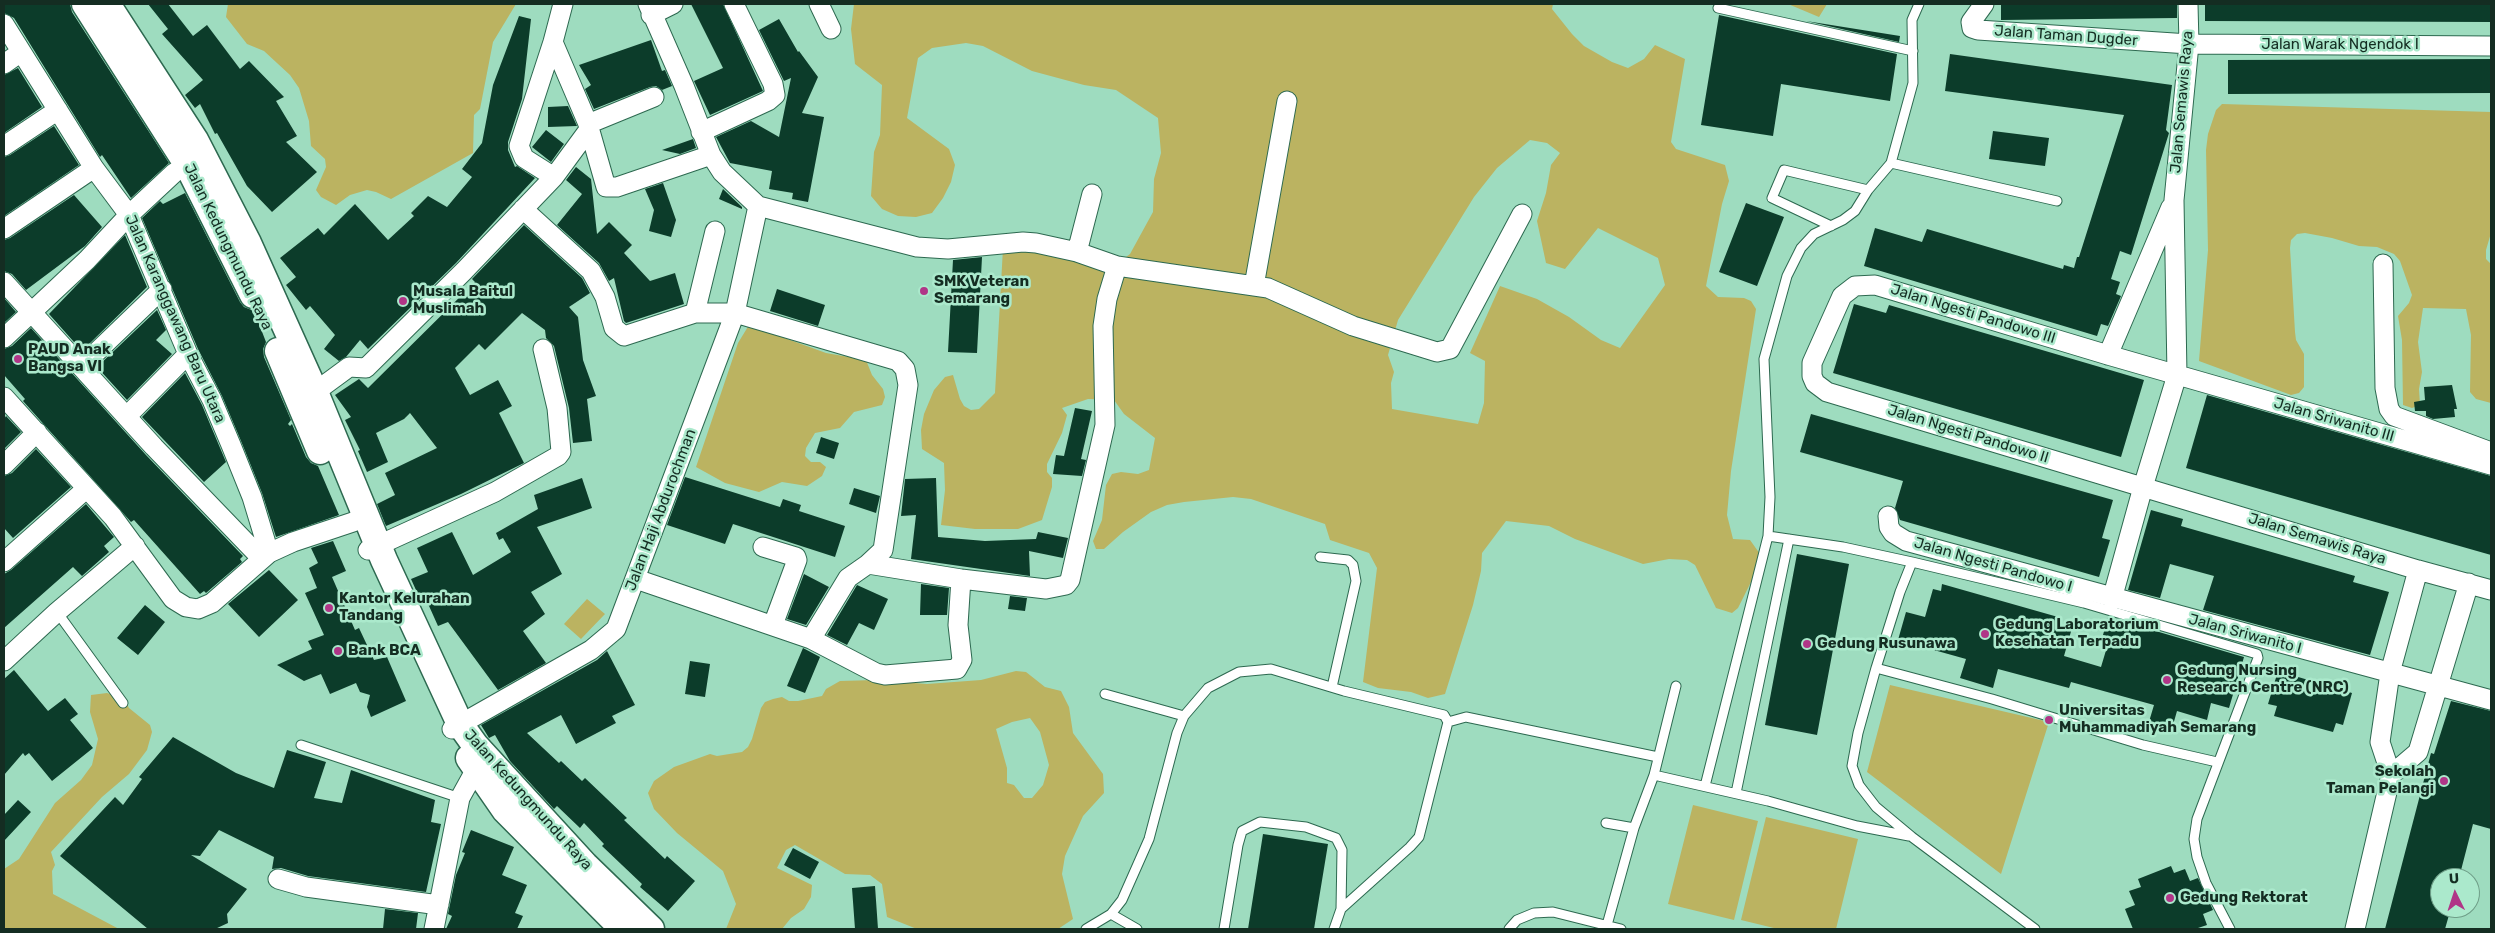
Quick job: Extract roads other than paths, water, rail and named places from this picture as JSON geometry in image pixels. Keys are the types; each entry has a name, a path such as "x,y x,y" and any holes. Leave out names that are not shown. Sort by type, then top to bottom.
{"main road":[{"name":"Jalan Kedungmundu Raya","path":"85,4 194,160 248,243 315,392 355,510"},
{"name":"Jalan Kedungmundu Raya","path":"107,4 195,140 194,160 261,311 456,727 482,764 505,810 623,929"},
{"name":"Jalan Kedungmundu Raya","path":"482,764 651,929"}],"street":[{"path":"554,177 524,158 519,146 553,42 563,4"},
{"path":"673,4 649,9 684,86 711,155 722,172 758,206 917,247 948,249 1023,242 1077,252 1117,266 1254,286 1285,294 1353,326 1429,350 1444,351 1450,348 1522,214"},
{"path":"701,132 768,101 774,95 772,84 734,4"},
{"path":"819,4 831,29"},
{"name":"Jalan Taman Dugder","path":"1984,4 1971,22 1972,28 1978,30 2189,44"},
{"name":"Jalan Semawis Raya","path":"2112,598 2143,486 2177,375 2174,200 2189,44 2188,4"},
{"name":"Jalan Karanggawang Baru Utara","path":"4,24 94,168 129,215 188,354 212,400 252,497 265,556"},
{"path":"553,42 589,126 604,184 608,188 617,187 711,155"},
{"name":"Jalan Warak Ngendok I","path":"2189,44 2491,46"},
{"path":"4,64 21,52"},
{"path":"315,392 349,367 366,368 554,177 589,126 654,97"},
{"path":"1254,286 1287,101"},
{"path":"4,146 58,110"},
{"path":"4,338 88,260 129,215 194,160"},
{"path":"4,228 94,168"},
{"path":"1077,252 1092,194"},
{"name":"Jalan Semawis Raya","path":"2108,355 2174,200"},
{"name":"Jalan Haji Abdurochman","path":"456,727 604,641 616,629 735,313 758,206"},
{"path":"523,209 590,271 605,297 614,328 624,336 695,313 735,313 898,361 905,369 908,385 883,550 868,564 848,578 811,639"},
{"path":"695,313 715,231"},
{"path":"2383,264 2385,388 2389,409 2394,416 2491,452"},
{"path":"868,564 961,579 1046,589 1066,584 1070,580 1105,425 1103,326 1107,299 1117,266"},
{"path":"4,282 127,416 265,556"},
{"name":"Jalan Ngesti Pandowo III","path":"1812,364 1842,296 1848,290 1865,284 1888,287 2177,375"},
{"path":"82,366 162,289"},
{"path":"373,548 495,492 558,456 561,452 557,408 543,349"},
{"path":"127,416 188,354"},
{"name":"Jalan Ngesti Pandowo II","path":"1812,364 1812,376 1815,383 1827,392 2143,486"},
{"name":"Jalan Sriwanito III","path":"2177,375 2491,465"},
{"path":"4,397 113,517 173,599 186,607 198,609 212,603 265,556 355,510"},
{"path":"4,465 37,432"},
{"name":"Jalan Semawis Raya","path":"2143,486 2418,570 2491,590"},
{"path":"4,562 86,489"},
{"name":"Jalan Ngesti Pandowo I","path":"1888,516 1889,527 1906,541 2112,598"},
{"path":"4,661 57,612 135,546"},
{"path":"764,547 797,560 772,625"},
{"path":"2355,929 2391,775 2380,742 2390,673 2418,570"},
{"path":"636,579 811,639 876,673 885,675 957,669 962,660 958,625 961,579"},
{"path":"2391,775 2418,752 2439,687 2468,583"},
{"name":"Jalan Sriwanito I","path":"2112,598 2491,700"},
{"path":"434,929 460,798 482,764"},
{"path":"278,879 306,887 439,905"}],"lane":[{"path":"1705,786 1768,536 1770,498 1764,359 1787,276 1801,248 1814,234 1855,211 1868,190 1891,163 1913,83 1912,20 1919,4"},
{"path":"1718,8 1913,51"},
{"path":"1891,163 2057,201"},
{"path":"1831,226 1772,198 1784,170 1868,190"},
{"path":"1768,536 1843,547 2084,603 2257,654 2258,658 2217,762 2198,819 2194,839 2197,857 2206,883 2230,929"},
{"path":"1736,793 1789,540"},
{"path":"1320,557 1348,560 1353,564 1356,581 1332,687"},
{"path":"1912,562 1900,592 1876,668 1858,733 1852,766 1859,785 1876,807 1912,837 2035,929"},
{"path":"57,612 123,703"},
{"path":"1876,668 1992,699 2143,745 2217,762"},
{"path":"1086,929 1111,914 1122,900 1150,839 1184,716 1208,688 1239,672 1271,670 1444,715 1448,722 1419,837 1341,910"},
{"path":"1607,925 1634,828 1654,775 1676,686"},
{"path":"1105,694 1184,716"},
{"path":"1448,722 1466,717 1658,756"},
{"path":"301,745 460,798"},
{"path":"1654,775 1736,793 1857,826 1912,837"},
{"path":"1224,929 1242,831 1260,822 1306,827 1336,838 1342,850 1341,910 1334,929"},
{"path":"1606,822 1634,828"},
{"path":"1509,929 1518,920 1534,913 1553,912 1621,929"},
{"path":"1111,914 1137,929"}],"place":[{"name":"SMK Veteran Semarang","path":"924,291"},
{"name":"Musala Baitul Muslimah","path":"403,301"},
{"name":"PAUD Anak Bangsa VI","path":"18,359"},
{"name":"Kantor Kelurahan Tandang","path":"329,608"},
{"name":"Gedung Laboratorium Kesehatan Terpadu","path":"1985,634"},
{"name":"Gedung Rusunawa","path":"1807,644"},
{"name":"Bank BCA","path":"338,651"},
{"name":"Gedung Nursing Research Centre (NRC)","path":"2167,680"},
{"name":"Universitas Muhammadiyah Semarang","path":"2049,720"},
{"name":"Sekolah Taman Pelangi","path":"2444,781"},
{"name":"Gedung Rektorat","path":"2170,898"}]}
